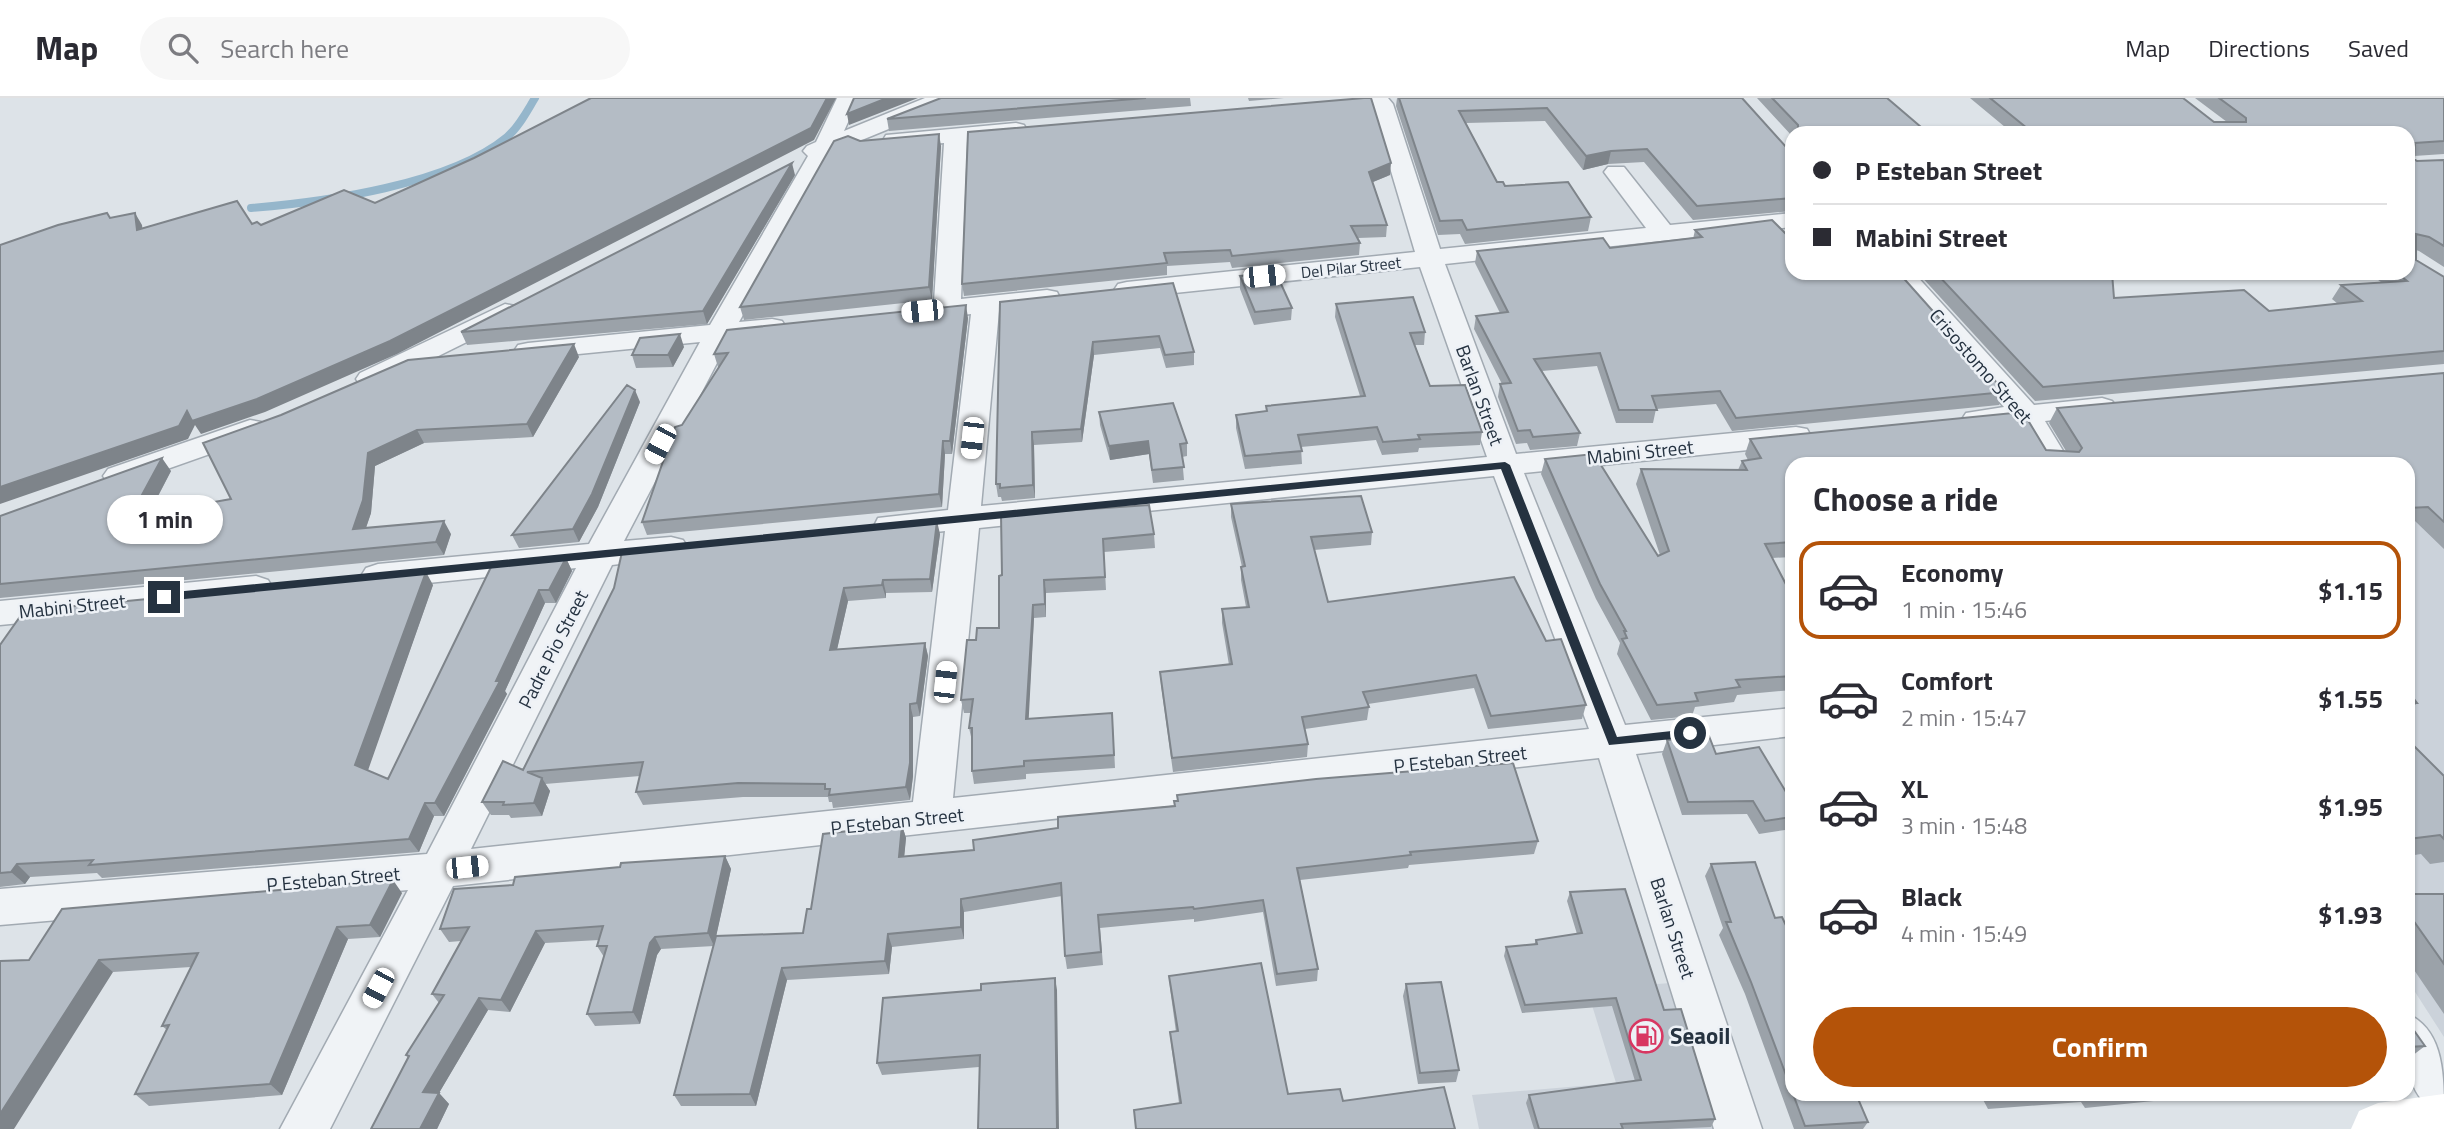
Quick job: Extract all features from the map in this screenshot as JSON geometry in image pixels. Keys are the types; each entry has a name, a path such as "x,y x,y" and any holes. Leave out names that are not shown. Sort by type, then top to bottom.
{"main road":[{"path":"2378,1129 2444,1120"}],"street":[{"name":"Padre Pio Street","path":"304,1129 440,870 600,555 719,333 826,146 848,98"},
{"path":"778,171 826,146 944,98"},
{"name":"Barlan Street","path":"1373,99 1382,104 1430,258 1505,465 1613,742 1738,1129"},
{"path":"826,146 1038,128"},
{"path":"947,309 956,135"},
{"path":"1616,172 1664,234"},
{"name":"Del Pilar Street","path":"1097,293 1785,221"},
{"name":"Crisostomo Street","path":"1906,280 2026,414 2052,457"},
{"path":"893,314 1069,296"},
{"path":"348,388 408,362 528,300"},
{"path":"931,818 986,305"},
{"path":"408,362 799,324"},
{"path":"1944,422 2137,404"},
{"path":"92,486 277,420"},
{"name":"Mabini Street","path":"856,529 1820,434"},
{"path":"341,580 694,545"},
{"name":"Mabini Street","path":"0,613 286,585"},
{"name":"P Esteban Street","path":"0,907 440,870 1785,723"},
{"path":"2415,1046 2444,1092"}],"shaded area":[{"path":"2444,391 2444,1037 2415,992 2415,457 2411,457"},
{"name":"Seaoil","path":"1671,983 1723,1129 1479,1129 1472,1095 1616,1083 1587,989"}],"building":[{"path":"591,98 827,98 811,128 390,341 257,399 192,421 187,411 179,426 0,487 0,245 58,225 107,213 110,218 135,213 137,230 237,201 252,224 257,222 261,225 344,190 375,203 474,158"},
{"path":"854,98 887,98 847,114"},
{"path":"941,98 1146,98 887,119"},
{"path":"1371,98 1391,163 1369,172 1387,225 1351,226 1360,243 1232,256 1230,250 1164,253 1167,263 962,284 968,132"},
{"path":"1399,98 1742,98 1785,146 1785,199 1697,206 1647,149 1611,151 1586,156 1547,108 1459,111 1497,182 1503,182 1505,186 1568,182 1591,217 1467,230 1462,220 1440,221"},
{"path":"1772,98 1887,98 1920,126 1798,126"},
{"path":"1990,98 2183,98 2214,122 2246,122 2246,118 2219,98 2444,98 2444,141 2415,143 2415,126 2024,126"},
{"path":"939,134 929,287 740,307 834,141 848,136 860,141"},
{"path":"2415,160 2444,160 2444,246 2429,237 2416,234 2416,260 2444,277 2444,351 2043,387 1943,280 2113,280 2114,298 2244,290 2269,311 2362,301 2341,285 2415,280"},
{"path":"792,163 703,311 461,332"},
{"path":"1772,220 1785,233 1785,280 1905,280 2005,392 1736,418 1720,391 1652,396 1657,410 1619,410 1600,353 1534,359 1580,433 1533,437 1530,430 1518,431 1500,384 1511,383 1476,316 1508,312 1477,251 1603,238 1610,248 1702,237 1695,230"},
{"path":"1276,273 1292,308 1255,312 1240,276"},
{"path":"1173,283 1194,352 1165,355 1159,336 1093,342 1081,429 1032,432 1033,485 1000,488 1000,484 996,484 1000,302"},
{"path":"1413,297 1425,332 1410,333 1430,386 1465,385 1482,432 1418,435 1420,439 1383,442 1377,427 1298,435 1302,451 1245,456 1236,415 1267,411 1266,406 1365,396 1336,304"},
{"path":"966,305 950,441 943,441 939,494 642,522 675,427 682,425 728,353 714,354 727,330"},
{"path":"680,334 668,355 632,355 640,338"},
{"path":"574,344 527,424 417,430 368,453 363,500 353,529 444,521 436,542 0,584 0,516 162,458 130,517 231,499 203,443 281,415 408,360"},
{"path":"2444,373 2444,522 2428,507 2415,508 2415,457 1785,457 1785,543 1765,544 1785,583 1785,676 1736,680 1740,687 1695,693 1698,701 1657,705 1622,639 1627,638 1626,631 1600,584 1545,459 1594,454 1658,556 1669,551 1641,469 1747,470 1742,461 1761,458 1750,439 2023,412 2046,450 2079,452 2082,448 2057,408"},
{"path":"627,385 635,390 592,494 573,529 512,535"},
{"path":"1173,403 1187,443 1180,444 1184,467 1152,470 1148,441 1109,446 1099,412"},
{"path":"1361,496 1372,532 1311,537 1328,602 1514,577 1546,641 1561,639 1586,705 1491,716 1476,675 1363,692 1369,707 1302,717 1308,744 1172,758 1160,672 1232,664 1222,609 1249,607 1241,567 1245,566 1231,504"},
{"path":"1149,505 1154,534 1103,539 1105,577 1044,580 1045,604 1033,605 1026,719 1112,713 1114,755 1024,761 1024,766 972,771 972,728 969,728 973,699 961,700 967,640 976,640 977,628 999,628 1001,515"},
{"path":"937,521 930,579 883,580 882,585 844,588 830,650 925,643 917,703 910,704 910,763 906,787 829,795 830,789 825,789 825,784 738,783 636,792 643,762 527,772 542,778 534,803 503,805 504,802 482,802 503,761 523,770 614,588 622,552"},
{"path":"566,558 549,590 539,590 496,681 500,681 435,803 425,803 409,839 89,865 93,860 17,864 11,872 0,873 0,645 24,611 426,572 355,765 388,779 492,565"},
{"path":"1709,736 1716,754 1759,747 1785,790 1785,818 1765,821 1753,801 1688,802 1667,740"},
{"path":"2415,747 2444,776 2444,839 2440,835 2415,838"},
{"path":"1513,763 1538,841 1410,852 1411,855 1297,868 1318,969 1277,974 1263,900 1194,909 1098,915 1101,952 1065,956 1061,883 961,899 961,927 888,934 885,961 782,968 750,1094 674,1095 716,936 803,933 807,909 811,909 823,834 902,825 899,857 974,850 973,840 1058,828 1058,817 1175,806 1177,795 1316,779"},
{"path":"725,856 708,933 655,937 650,943 633,1012 587,1014 607,946 597,946 603,926 536,931 501,1000 479,998 423,1092 439,1093 420,1129 371,1129 409,1056 406,1055 444,995 432,994 469,927 440,929 454,889 513,885 515,877 620,867 621,863"},
{"path":"1755,862 1775,918 1782,917 1785,923 1785,1072 1726,922 1731,922 1711,864"},
{"path":"393,880 370,925 337,927 270,1084 135,1094 169,1025 162,1026 198,953 99,960 0,1114 0,961 29,960 62,909"},
{"path":"1625,889 1664,1010 1681,1009 1715,1119 1621,1124 1623,1129 1539,1129 1529,1095 1641,1080 1616,998 1525,1005 1506,947 1537,944 1536,940 1582,933 1570,892"},
{"path":"2415,894 2444,894 2444,964 2415,923"},
{"path":"1261,963 1288,1094 1340,1089 1343,1101 1444,1087 1455,1129 1136,1129 1134,1110 1181,1103 1170,1032 1178,1031 1169,976"},
{"path":"1055,978 1057,1129 978,1129 980,1055 877,1063 883,998 981,990 981,984"},
{"path":"1441,982 1459,1070 1420,1073 1406,984"},
{"path":"2415,1032 2425,1046 2415,1047"},
{"path":"1796,1101 1859,1101 1868,1122 1805,1126"}],"waterway":[{"path":"251,208 349,196 453,168 482,154 507,137 519,124 535,98"}],"place":[{"name":"Seaoil","path":"1646,1036"}],"route":[{"path":"164,597 1505,465 1613,742 1690,733"}]}
